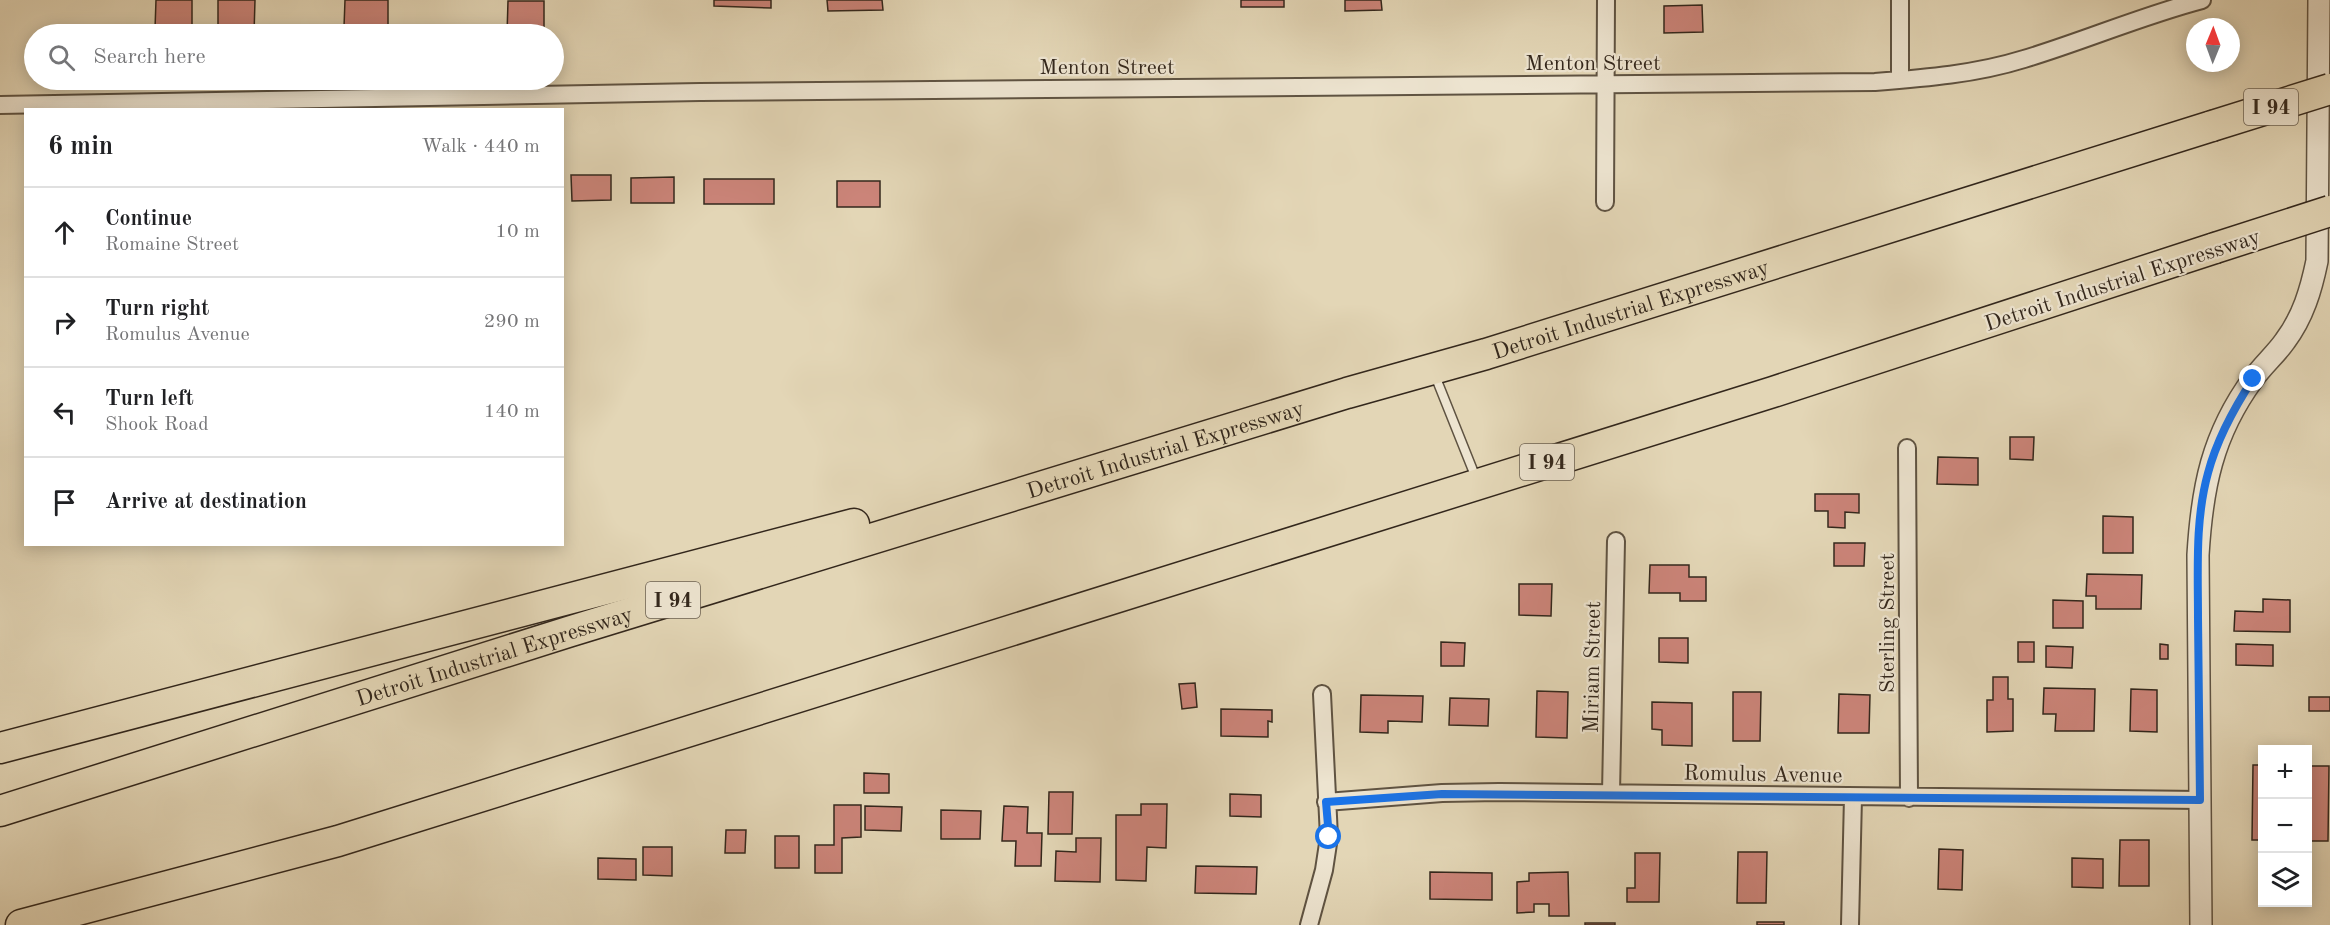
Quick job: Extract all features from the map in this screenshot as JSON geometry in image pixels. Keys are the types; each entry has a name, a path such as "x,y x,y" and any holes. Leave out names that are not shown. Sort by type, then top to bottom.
{"highway":[{"name":"Detroit Industrial Expressway","path":"0,811 568,632 1347,393 1433,370 2330,89"},
{"name":"Detroit Industrial Expressway","path":"21,925 349,838 1773,392 2330,211"},
{"path":"0,748 1347,393"},
{"path":"94,925 223,873"}],"street":[{"path":"1605,202 1606,0"},
{"path":"1900,0 1900,80"},
{"name":"Menton Street","path":"0,105 157,106 712,92 1900,80 1957,75 2024,59 2158,11 2202,0"},
{"path":"2201,925 2198,555 2202,501 2216,447 2235,407 2253,379 2285,342 2296,325 2311,288 2318,261 2319,0"},
{"name":"Sterling Street","path":"1907,448 1909,798"},
{"name":"Miriam Street","path":"1611,793 1616,541"},
{"path":"1309,925 1324,870 1329,837 1322,694"},
{"name":"Romulus Avenue","path":"1326,802 1442,794 1611,793 2200,800"},
{"path":"1850,925 1853,797"}],"lane":[{"path":"1433,370 1478,484"}],"building":[{"path":"156,0 192,0 192,24 155,24"},
{"path":"218,0 255,0 254,24 218,24"},
{"path":"345,0 388,0 388,24 344,24"},
{"path":"714,0 771,0 771,8 714,6"},
{"path":"827,0 882,0 883,10 828,11"},
{"path":"1241,0 1284,0 1284,7 1241,7"},
{"path":"1345,0 1381,0 1382,10 1345,11"},
{"path":"508,1 544,1 544,24 507,24"},
{"path":"1702,5 1703,32 1664,33 1664,6"},
{"path":"571,175 611,175 611,200 572,201"},
{"path":"674,177 674,203 631,203 631,178"},
{"path":"704,179 774,179 774,204 704,204"},
{"path":"837,181 880,181 880,207 837,207"},
{"path":"2010,437 2034,437 2033,460 2010,459"},
{"path":"1938,457 1978,458 1978,485 1937,484"},
{"path":"1815,494 1859,494 1859,513 1845,512 1845,528 1828,527 1828,511 1815,511"},
{"path":"2103,516 2133,517 2133,553 2103,553"},
{"path":"1834,543 1865,543 1864,566 1834,566"},
{"path":"1650,565 1689,565 1689,577 1706,577 1706,601 1680,601 1680,593 1649,593"},
{"path":"2087,574 2142,575 2141,609 2096,609 2096,596 2086,596"},
{"path":"1519,584 1552,584 1551,616 1519,615"},
{"path":"2263,599 2290,600 2290,632 2234,631 2235,611 2263,612"},
{"path":"2053,600 2083,601 2083,628 2053,628"},
{"path":"1659,638 1688,638 1688,663 1659,662"},
{"path":"1441,642 1465,643 1464,666 1441,666"},
{"path":"2018,642 2034,642 2034,662 2018,662"},
{"path":"2160,644 2168,645 2168,659 2160,659"},
{"path":"2236,644 2273,645 2273,666 2236,665"},
{"path":"2046,646 2073,647 2072,668 2046,667"},
{"path":"1993,677 2008,677 2008,699 2013,699 2013,731 1987,732 1987,700 1993,700"},
{"path":"1195,683 1197,707 1182,709 1179,684"},
{"path":"2044,688 2095,689 2094,731 2055,731 2056,714 2043,714"},
{"path":"2131,689 2157,690 2157,732 2130,731"},
{"path":"1537,691 1568,692 1567,738 1536,737"},
{"path":"1733,692 1761,692 1760,741 1733,741"},
{"path":"1839,694 1870,695 1869,733 1838,733"},
{"path":"1361,695 1423,696 1422,722 1388,721 1388,733 1360,732"},
{"path":"2309,697 2330,697 2330,711 2309,711"},
{"path":"1450,698 1489,699 1488,726 1449,725"},
{"path":"1652,702 1692,703 1692,746 1662,745 1662,730 1652,729"},
{"path":"1221,709 1272,710 1272,722 1268,721 1268,737 1221,736"},
{"path":"2253,765 2258,765 2258,840 2252,840"},
{"path":"2312,766 2329,766 2328,841 2312,841"},
{"path":"864,773 889,774 889,793 864,793"},
{"path":"1049,792 1073,792 1072,834 1048,834"},
{"path":"1230,794 1261,795 1261,817 1230,816"},
{"path":"1141,804 1167,804 1166,848 1147,847 1146,881 1116,880 1116,815 1141,815"},
{"path":"834,805 861,805 861,837 842,838 842,873 815,873 815,845 834,845"},
{"path":"865,806 902,807 901,831 865,830"},
{"path":"1004,806 1028,807 1027,833 1042,833 1041,866 1015,866 1016,841 1002,841"},
{"path":"941,810 981,811 980,839 941,839"},
{"path":"726,830 746,830 745,853 725,853"},
{"path":"775,836 799,836 799,868 775,868"},
{"path":"1076,838 1101,838 1100,882 1055,881 1056,851 1076,852"},
{"path":"2120,840 2149,840 2149,886 2119,886"},
{"path":"643,847 672,847 672,876 643,875"},
{"path":"1939,849 1963,850 1962,890 1938,889"},
{"path":"1738,852 1767,852 1766,903 1737,903"},
{"path":"1635,853 1660,853 1659,902 1627,902 1627,888 1635,888"},
{"path":"598,858 636,859 636,880 598,879"},
{"path":"2072,858 2103,859 2103,888 2072,887"},
{"path":"1196,866 1257,867 1256,894 1195,893"},
{"path":"1430,872 1492,873 1492,900 1430,899"},
{"path":"1568,872 1569,916 1549,916 1549,904 1534,904 1534,912 1517,913 1517,882 1529,881 1529,873"},
{"path":"1757,922 1784,922 1784,925 1757,925"},
{"path":"1585,923 1615,923 1615,925 1585,925"}],"route":[{"path":"1329,837 1326,802 1442,794 1499,792 2200,800 2198,555 2200,510 2208,471 2216,447 2235,407 2253,379"}]}
